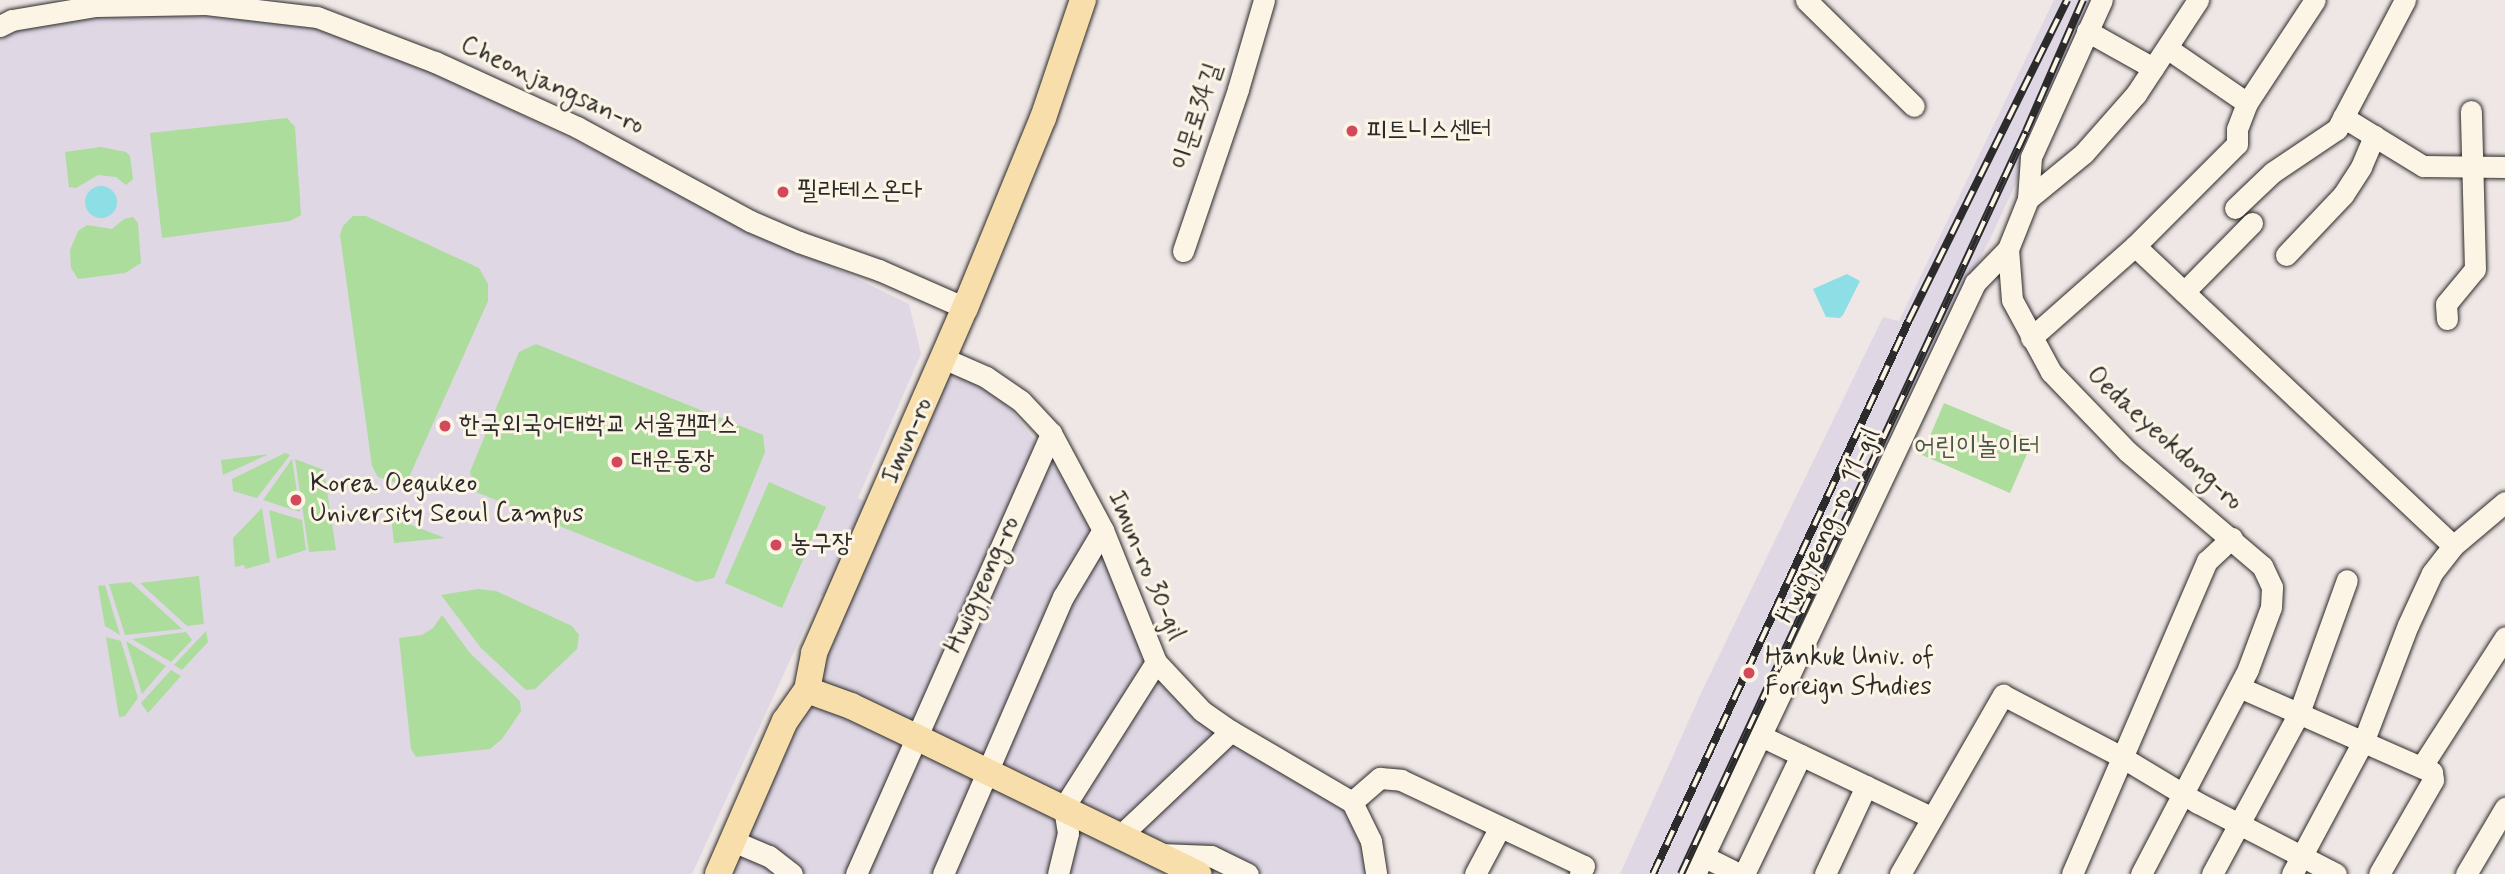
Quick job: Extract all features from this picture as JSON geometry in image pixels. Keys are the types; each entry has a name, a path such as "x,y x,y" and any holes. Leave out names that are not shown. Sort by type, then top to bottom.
{"main road":[{"name":"Imun-ro","path":"718,874 785,721 807,690 814,653 965,308 1043,118 1083,0"},
{"path":"807,690 851,706 1198,874"}],"street":[{"name":"이문로34길","path":"1183,251 1238,89 1264,0"},
{"path":"1806,0 1914,106"},
{"path":"2028,198 2032,157 2102,0"},
{"name":"Oedaeyeokdong-ro","path":"2141,874 2239,687 2272,607 2273,596 2262,566 2106,431 2051,372 2012,300 2008,249 2028,198 2084,153 2136,94 2198,0"},
{"path":"2031,338 2135,246 2237,144 2237,128 2247,103 2315,0"},
{"path":"2235,208 2273,172 2337,129 2405,0"},
{"name":"Cheonjangsan-ro","path":"0,26 12,20 96,3 206,2 319,9 577,127 760,226 879,270 965,308"},
{"path":"2087,31 2153,68"},
{"path":"2166,48 2247,103"},
{"path":"2447,319 2446,304 2474,269 2471,111"},
{"path":"2343,117 2423,166 2505,167"},
{"path":"2287,255 2343,195 2374,136"},
{"path":"2184,292 2252,223"},
{"path":"2135,246 2453,546"},
{"name":"Hwigyeong-ro 11-gil","path":"1699,865 1975,283 2008,249"},
{"name":"Imun-ro 30-gil","path":"943,358 986,377 1021,401 1051,433 1102,530 1156,662 1202,711 1231,732 1352,802"},
{"name":"Hwigyeong-ro","path":"856,874 1051,433"},
{"path":"2296,865 2364,740 2432,573 2453,546 2505,502"},
{"path":"943,874 1063,597 1102,530"},
{"path":"2072,874 2209,555 2232,538"},
{"path":"2212,874 2299,713 2347,580"},
{"path":"2422,766 2505,637"},
{"path":"1058,874 1068,833 1064,807 1156,662"},
{"path":"2239,687 2432,771 2433,780 2379,874"},
{"path":"1900,874 2003,695 2120,757 2239,825 2296,865 2336,874"},
{"path":"1120,836 1231,732"},
{"path":"1761,736 1931,817"},
{"path":"1699,865 1742,874 1801,755"},
{"path":"1377,874 1371,841 1352,802 1380,778 1395,778 1500,827 1582,870"},
{"path":"1825,874 1866,786"},
{"path":"2466,874 2505,808"},
{"path":"1475,874 1500,827"},
{"path":"733,841 769,856 792,874"},
{"path":"1157,853 1175,874"},
{"path":"1157,853 1211,856 1248,874"}],"shaded area":[{"path":"2054,0 2101,0 1989,241 1912,391 1690,874 1620,874 1702,691 1883,317 1899,321"},
{"name":"한국외국어대학교 서울캠퍼스","path":"204,12 270,19 353,33 909,304 921,354 858,498 878,507 943,358 986,377 1103,530 1156,662 1231,732 1352,802 1376,874 718,874 836,602 820,595 692,874 0,874 0,39 32,23 106,13"}],"green space":[{"path":"287,118 295,127 301,215 290,221 162,238 150,133"},
{"path":"101,147 126,152 130,156 133,179 126,185 116,177 98,175 76,188 69,187 65,152"},
{"path":"353,216 366,216 479,268 488,284 488,301 409,477 399,484 378,477 372,466 340,235 343,226"},
{"path":"133,217 138,223 141,263 125,273 78,279 71,268 70,250 78,231 87,225 112,229 124,219"},
{"name":"대운동장","path":"536,344 763,435 765,452 714,578 697,582 476,492 470,472 519,352"},
{"name":"어린이놀이터","path":"1944,403 2033,440 2010,493 1922,455"},
{"path":"285,453 290,455 257,498 233,491 232,479"},
{"path":"269,454 223,475 221,460"},
{"path":"292,459 300,512 263,500"},
{"path":"295,459 324,470 336,550 309,552"},
{"name":"농구장","path":"769,482 826,507 782,608 725,583"},
{"path":"262,508 270,562 245,569 244,565 235,567 233,538"},
{"path":"269,510 302,520 306,550 277,559"},
{"path":"391,517 445,538 394,543"},
{"path":"199,576 204,624 187,626 140,583"},
{"path":"131,582 182,629 125,635 109,584"},
{"path":"105,585 120,635 105,626 98,586"},
{"path":"478,589 496,591 572,626 579,635 577,649 535,689 526,690 481,648 441,595"},
{"path":"442,615 470,653 520,701 521,711 502,739 490,749 416,757 411,749 399,638 422,635 433,628"},
{"path":"206,631 208,642 182,670 174,665"},
{"path":"186,632 192,640 171,662 132,639"},
{"path":"106,637 121,641 138,698 125,716 119,717"},
{"path":"126,641 166,666 142,694"},
{"path":"171,670 181,676 148,713 141,703"}],"water":[{"path":"101,186 112,191 117,202 112,213 101,218 90,213 85,202 90,191"},
{"path":"1847,274 1860,281 1843,315 1840,318 1826,317 1813,289"}],"railway":[{"path":"1653,874 1909,320 2067,0"},
{"path":"1681,874 2026,131 2083,0"}],"place":[{"name":"피트니스센터","path":"1352,131"},
{"name":"필라테스온다","path":"783,192"},
{"name":"한국외국어대학교 서울캠퍼스","path":"445,426"},
{"name":"대운동장","path":"617,462"},
{"name":"Korea Oegukeo University Seoul Campus","path":"296,500"},
{"name":"농구장","path":"776,545"},
{"name":"Hankuk Univ. of Foreign Studies","path":"1749,673"}]}
